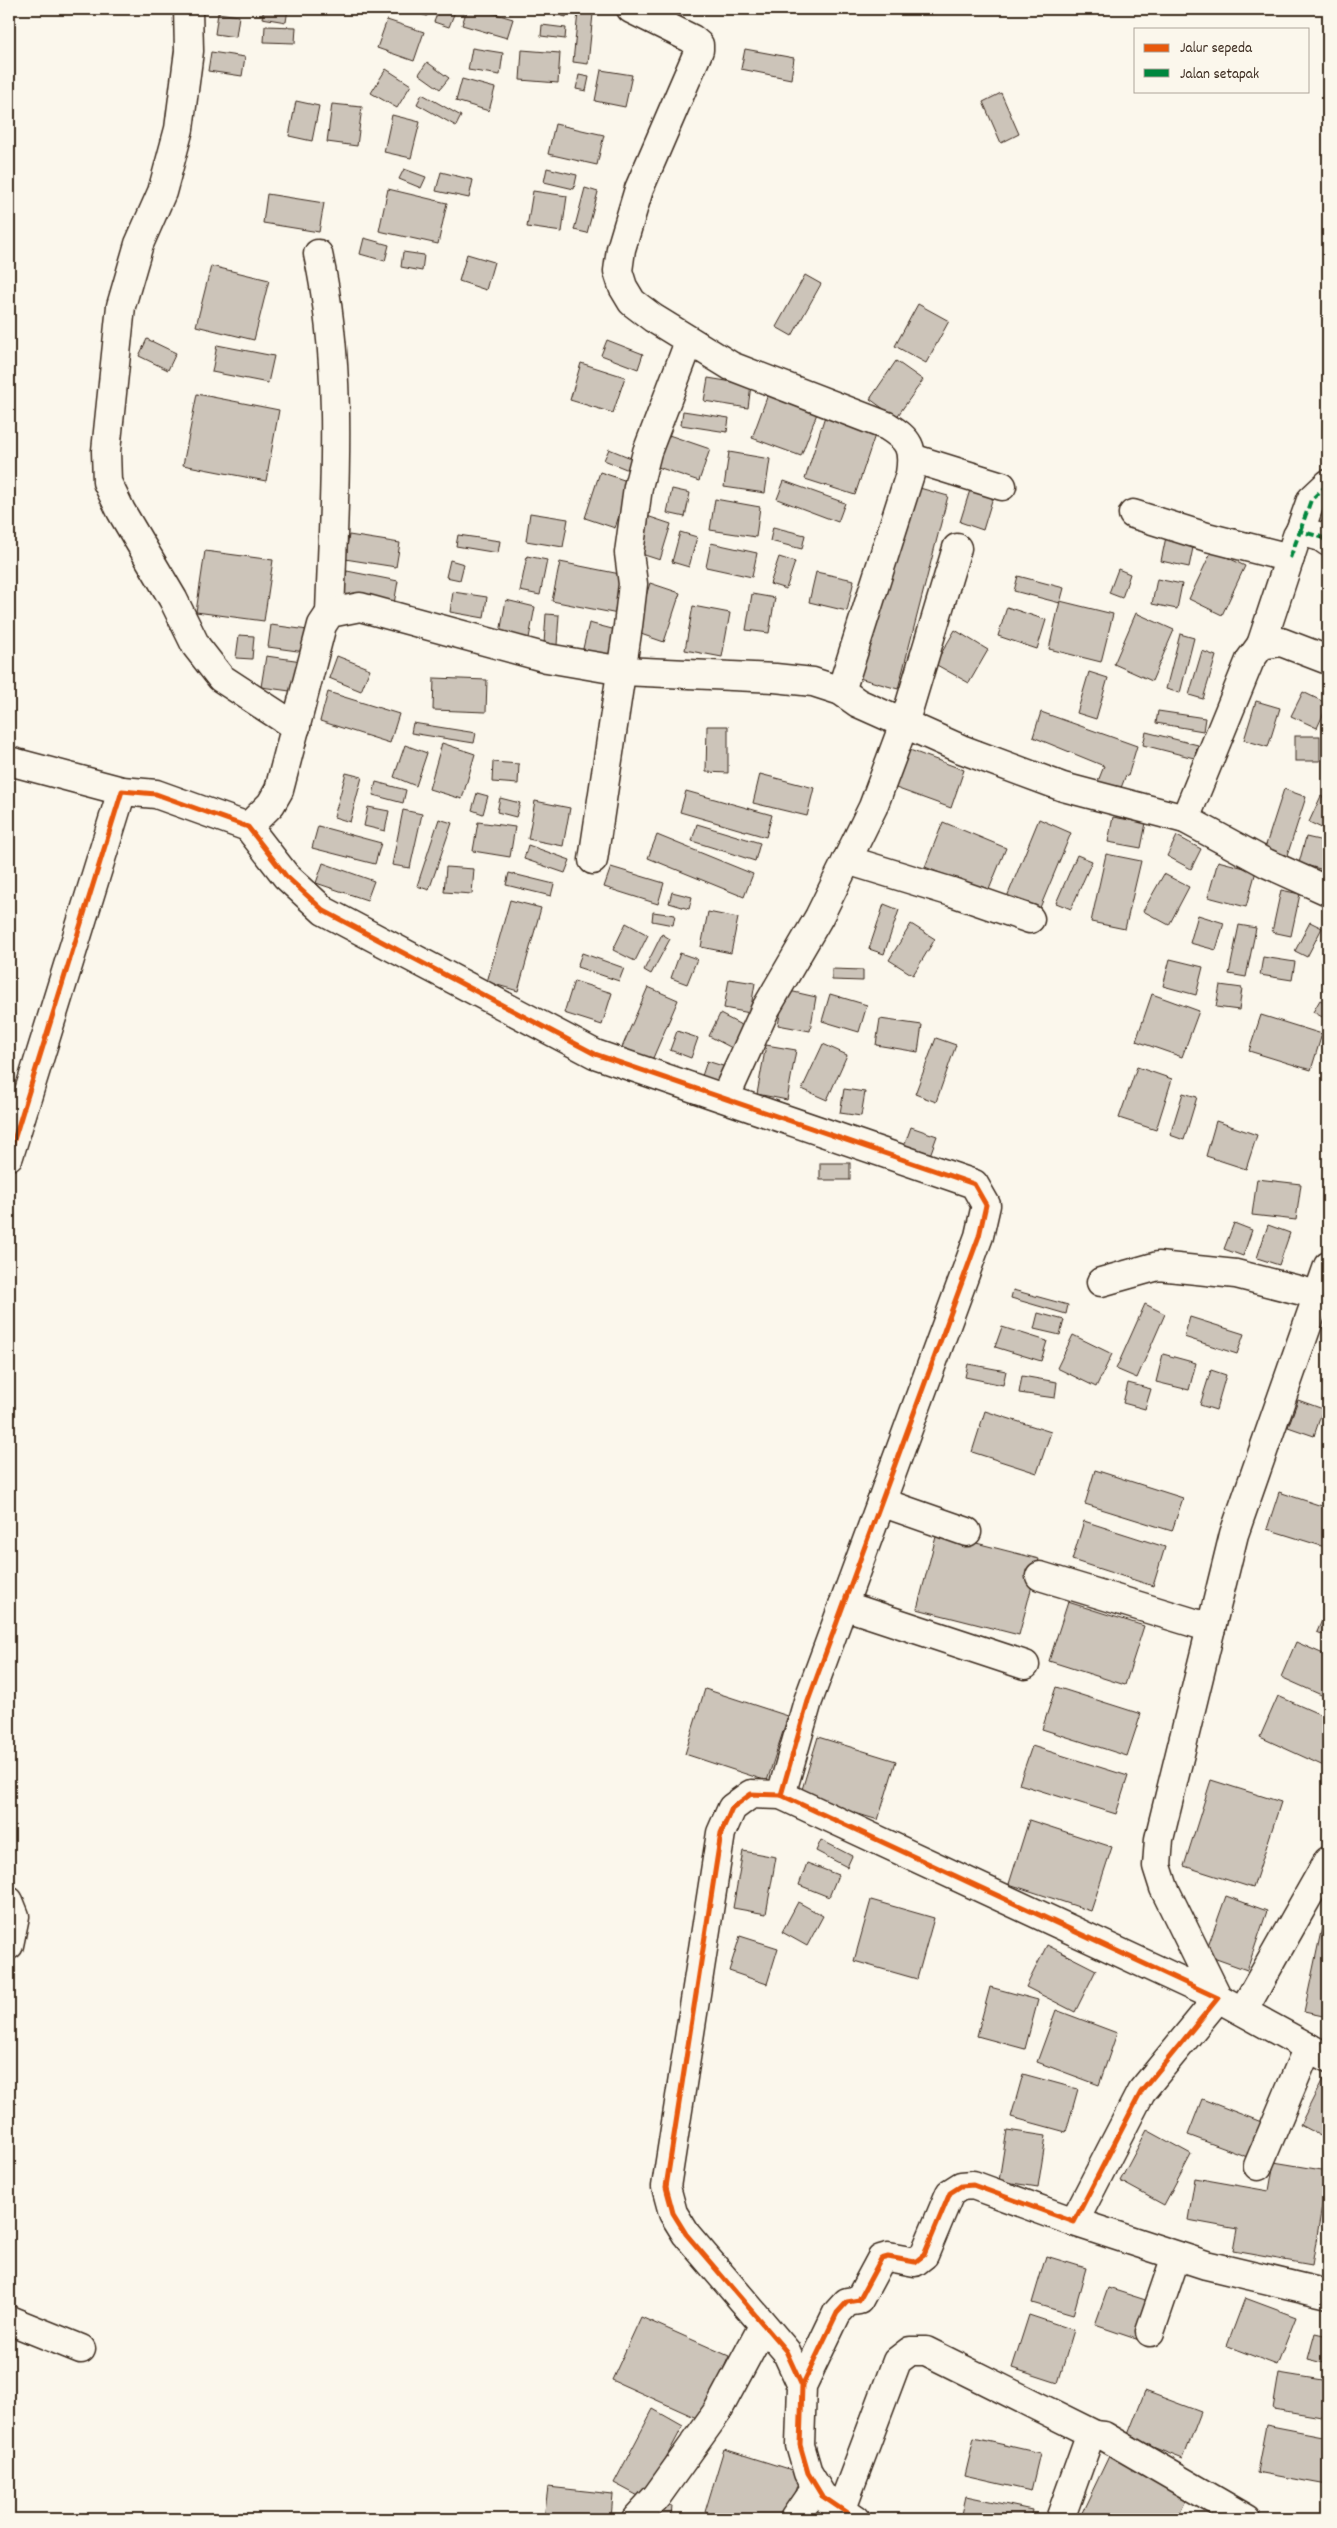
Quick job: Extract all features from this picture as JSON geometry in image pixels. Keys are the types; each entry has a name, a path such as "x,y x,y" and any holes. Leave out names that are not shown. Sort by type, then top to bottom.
{"street":[{"path":"188,9 188,51 179,129 162,192 139,244 121,306 106,451 107,482 121,511 173,599 196,646 221,678 296,727"},
{"path":"631,9 692,39 699,45 696,59 639,189 621,249 618,271 623,287 632,302 689,342 732,366 887,426 905,438 912,458 910,474 841,692"},
{"path":"248,827 271,804 279,790 322,625 330,613 335,478 334,365 328,300 318,254"},
{"path":"593,860 623,672 633,584 629,553 638,487 647,452 689,342"},
{"path":"912,458 1002,486"},
{"path":"1185,819 1250,660 1261,645 1290,558 1312,500 1328,484"},
{"path":"1133,514 1206,537 1290,558"},
{"path":"1300,531 1321,537 1328,542"},
{"path":"725,1098 765,1010 819,917 873,807 904,724 957,548"},
{"path":"330,613 360,606 547,658 623,672 775,678 813,682 841,692 858,704 961,749 1063,787 1185,819 1266,863 1328,892"},
{"path":"1261,645 1281,642 1328,660"},
{"path":"9,761 122,791 156,794 248,827 286,876 324,911 595,1054 974,1184 986,1205 979,1236 808,1701 781,1795"},
{"path":"9,1156 122,791"},
{"path":"847,860 952,892 1030,919"},
{"path":"1101,1282 1158,1266 1236,1274 1318,1294"},
{"path":"1218,1998 1182,1928 1157,1866 1159,1839 1234,1534 1328,1266"},
{"path":"881,1502 967,1532"},
{"path":"1040,1576 1211,1628"},
{"path":"843,1605 1025,1665"},
{"path":"802,2386 786,2351 686,2234 673,2214 666,2187 722,1833 732,1808 751,1794 781,1795 1218,1998 1318,2052 1258,2166"},
{"path":"1243,2011 1328,1861"},
{"path":"9,1901 15,1916 9,1945"},
{"path":"1074,2222 1141,2092 1218,1998"},
{"path":"1247,2519 1104,2436 1095,2435 926,2351 910,2351 897,2361 848,2515 822,2496 808,2474 800,2446 802,2386 838,2313 847,2302 859,2300 881,2259 888,2257 915,2262 924,2254 950,2193 962,2186 973,2186 1074,2222 1206,2265 1328,2294"},
{"path":"1150,2332 1176,2256"},
{"path":"9,2320 81,2349"},
{"path":"636,2519 658,2496 718,2412 763,2326"},
{"path":"1060,2519 1088,2441 1095,2435"},
{"path":"794,2519 816,2487"}],"building":[{"path":"264,9 288,9 286,22 262,18"},
{"path":"403,9 429,9 427,16"},
{"path":"439,9 456,9 449,27 434,22"},
{"path":"467,9 479,9 513,19 507,38 462,25"},
{"path":"538,9 568,9 566,17"},
{"path":"642,9 685,9 677,25"},
{"path":"578,12 593,14 588,64 573,62"},
{"path":"218,13 239,16 236,37 215,34"},
{"path":"387,20 424,32 414,61 377,48"},
{"path":"542,25 566,28 565,39 541,36"},
{"path":"265,26 296,27 295,43 264,42"},
{"path":"472,48 503,53 500,75 468,70"},
{"path":"745,49 794,58 791,79 741,69"},
{"path":"522,50 560,53 558,83 520,80"},
{"path":"211,52 245,57 242,76 208,71"},
{"path":"427,62 449,78 440,89 419,74"},
{"path":"386,69 411,85 397,108 371,93"},
{"path":"601,70 632,75 625,107 595,101"},
{"path":"579,75 589,77 586,91 576,89"},
{"path":"462,79 495,88 489,111 456,101"},
{"path":"1001,93 1019,134 1001,143 983,102"},
{"path":"422,94 461,116 456,126 417,104"},
{"path":"296,101 319,106 312,141 289,136"},
{"path":"332,104 362,107 357,146 327,142"},
{"path":"392,115 420,122 411,158 384,152"},
{"path":"555,124 604,135 597,165 548,154"},
{"path":"547,168 577,175 574,189 544,182"},
{"path":"404,169 426,177 421,188 399,179"},
{"path":"441,172 473,180 469,198 436,191"},
{"path":"585,188 598,192 587,233 574,230"},
{"path":"388,189 447,203 438,244 379,231"},
{"path":"533,191 567,196 562,232 527,227"},
{"path":"267,194 324,203 319,232 263,223"},
{"path":"364,238 389,245 385,261 360,254"},
{"path":"403,252 424,255 422,271 401,267"},
{"path":"467,254 494,262 486,290 459,281"},
{"path":"211,266 269,280 254,340 196,326"},
{"path":"805,275 821,284 792,336 776,327"},
{"path":"918,304 949,321 926,363 895,346"},
{"path":"147,339 176,353 168,370 139,356"},
{"path":"607,340 643,354 638,369 601,355"},
{"path":"217,345 274,356 268,383 212,372"},
{"path":"896,361 923,380 896,418 870,399"},
{"path":"581,363 625,377 613,413 570,400"},
{"path":"708,378 751,385 748,408 704,401"},
{"path":"770,389 819,408 801,456 752,438"},
{"path":"197,394 279,410 266,481 183,465"},
{"path":"683,411 729,418 727,432 681,425"},
{"path":"825,416 876,432 855,495 805,479"},
{"path":"660,432 710,449 699,481 649,464"},
{"path":"609,449 636,460 631,471 604,460"},
{"path":"729,452 770,459 765,493 724,487"},
{"path":"600,472 630,482 615,528 585,518"},
{"path":"784,481 845,503 838,522 777,499"},
{"path":"909,485 948,496 898,689 859,678"},
{"path":"672,489 690,493 685,517 667,513"},
{"path":"970,490 993,497 983,530 960,522"},
{"path":"715,499 760,507 756,537 710,530"},
{"path":"530,513 568,519 563,547 526,541"},
{"path":"647,516 671,524 660,560 635,552"},
{"path":"773,527 805,535 802,549 770,541"},
{"path":"680,532 697,537 689,567 672,562"},
{"path":"1167,532 1195,538 1189,567 1161,561"},
{"path":"349,535 400,543 396,567 345,559"},
{"path":"458,535 500,541 498,553 456,546"},
{"path":"711,543 757,553 752,577 706,567"},
{"path":"1212,550 1245,566 1222,615 1189,599"},
{"path":"205,551 273,560 264,621 196,612"},
{"path":"527,556 547,560 540,595 520,591"},
{"path":"779,557 795,562 786,589 770,584"},
{"path":"450,560 464,564 460,580 446,577"},
{"path":"560,562 625,575 618,614 552,601"},
{"path":"1118,569 1130,574 1122,598 1109,593"},
{"path":"347,571 398,581 394,604 342,594"},
{"path":"816,572 854,580 847,611 809,602"},
{"path":"1018,576 1064,588 1060,603 1014,591"},
{"path":"1157,579 1182,584 1177,609 1152,604"},
{"path":"650,583 680,593 664,642 635,632"},
{"path":"453,592 487,597 484,618 450,612"},
{"path":"752,594 775,598 769,633 746,630"},
{"path":"506,600 535,607 529,638 500,633"},
{"path":"1060,601 1113,614 1101,662 1049,649"},
{"path":"693,606 730,613 722,657 685,650"},
{"path":"1007,607 1046,620 1037,649 998,636"},
{"path":"1136,613 1174,630 1152,681 1114,664"},
{"path":"546,614 559,615 557,645 544,644"},
{"path":"589,623 616,630 608,663 581,657"},
{"path":"271,625 308,630 305,652 268,647"},
{"path":"955,630 988,650 969,683 935,664"},
{"path":"1180,634 1194,638 1180,693 1166,689"},
{"path":"239,635 254,636 252,659 236,658"},
{"path":"1202,651 1216,656 1203,699 1189,695"},
{"path":"266,656 302,661 297,692 261,687"},
{"path":"337,656 370,669 361,691 329,678"},
{"path":"1089,672 1108,678 1096,719 1077,713"},
{"path":"434,678 487,680 486,712 433,710"},
{"path":"328,692 399,714 390,743 320,721"},
{"path":"1303,692 1328,704 1317,728 1291,716"},
{"path":"1256,701 1280,708 1268,747 1244,740"},
{"path":"1158,711 1205,718 1203,731 1156,723"},
{"path":"1041,712 1137,746 1128,776 1126,775 1117,798 1095,789 1104,766 1033,737"},
{"path":"413,723 476,733 474,743 411,733"},
{"path":"707,726 728,726 728,773 706,772"},
{"path":"1146,732 1198,745 1194,758 1143,745"},
{"path":"1295,736 1320,736 1320,761 1295,761"},
{"path":"442,743 475,754 462,799 429,789"},
{"path":"405,745 427,753 416,786 394,777"},
{"path":"907,749 964,770 951,808 893,787"},
{"path":"493,762 519,764 518,784 492,782"},
{"path":"346,773 362,777 350,822 334,817"},
{"path":"760,774 814,788 807,816 753,803"},
{"path":"376,782 406,790 403,803 373,795"},
{"path":"1284,789 1306,797 1287,856 1265,848"},
{"path":"686,791 772,815 766,837 680,812"},
{"path":"477,793 488,796 483,814 472,810"},
{"path":"1321,796 1328,800 1328,831 1309,822"},
{"path":"500,798 520,803 516,817 497,812"},
{"path":"535,801 570,808 563,846 528,839"},
{"path":"368,807 389,811 385,831 364,826"},
{"path":"403,810 422,814 410,868 392,865"},
{"path":"1113,817 1146,823 1141,848 1108,842"},
{"path":"439,819 452,823 429,890 417,886"},
{"path":"1039,819 1071,833 1039,910 1007,897"},
{"path":"478,822 515,827 510,857 473,851"},
{"path":"943,822 1006,848 988,892 925,867"},
{"path":"697,824 760,843 755,861 692,841"},
{"path":"318,826 381,843 375,864 312,848"},
{"path":"657,835 753,874 744,897 648,858"},
{"path":"1177,836 1201,849 1191,869 1167,856"},
{"path":"1306,837 1328,842 1327,871 1299,863"},
{"path":"528,845 570,860 565,873 524,859"},
{"path":"1106,854 1141,861 1125,929 1091,922"},
{"path":"1077,855 1092,861 1071,909 1056,903"},
{"path":"1218,861 1256,871 1246,907 1208,897"},
{"path":"323,863 374,881 367,900 316,883"},
{"path":"446,867 474,869 472,894 444,892"},
{"path":"611,867 664,883 658,904 604,887"},
{"path":"509,873 554,884 551,896 506,885"},
{"path":"1164,874 1189,887 1169,925 1143,911"},
{"path":"1281,890 1300,894 1291,936 1272,932"},
{"path":"672,892 692,897 689,909 669,903"},
{"path":"510,900 541,908 518,991 487,982"},
{"path":"884,904 899,910 884,954 869,949"},
{"path":"653,912 675,915 673,925 652,921"},
{"path":"708,912 738,918 731,953 701,947"},
{"path":"1198,915 1224,923 1216,950 1190,943"},
{"path":"1310,922 1322,928 1307,957 1295,951"},
{"path":"626,923 648,935 635,961 613,950"},
{"path":"911,924 935,939 913,975 889,960"},
{"path":"1239,925 1256,928 1246,977 1229,974"},
{"path":"662,934 670,939 651,974 644,970"},
{"path":"1328,943 1328,963 1321,961"},
{"path":"582,953 624,968 619,981 577,967"},
{"path":"680,953 697,959 687,984 671,978"},
{"path":"1263,957 1295,962 1292,980 1260,975"},
{"path":"1170,959 1203,967 1196,995 1163,986"},
{"path":"832,969 863,970 863,981 832,980"},
{"path":"729,979 755,983 750,1013 724,1008"},
{"path":"574,981 612,993 602,1025 564,1013"},
{"path":"1220,985 1242,988 1239,1010 1216,1007"},
{"path":"648,987 678,1000 650,1065 620,1052"},
{"path":"785,990 816,997 810,1031 778,1025"},
{"path":"830,994 867,1005 859,1032 822,1021"},
{"path":"1152,994 1199,1011 1182,1057 1136,1041"},
{"path":"1320,1000 1328,1004 1328,1020 1313,1012"},
{"path":"720,1014 745,1027 734,1049 709,1036"},
{"path":"1261,1015 1322,1034 1311,1070 1249,1051"},
{"path":"880,1019 922,1025 918,1052 876,1045"},
{"path":"677,1031 698,1038 691,1058 670,1050"},
{"path":"936,1038 956,1045 936,1102 915,1094"},
{"path":"823,1044 847,1055 827,1100 802,1089"},
{"path":"766,1045 796,1050 787,1100 757,1094"},
{"path":"707,1061 726,1067 719,1088 700,1082"},
{"path":"1137,1067 1172,1079 1156,1130 1119,1118"},
{"path":"844,1089 865,1092 861,1116 840,1113"},
{"path":"1183,1093 1197,1097 1184,1140 1170,1135"},
{"path":"1216,1121 1257,1135 1246,1169 1206,1156"},
{"path":"911,1127 937,1136 929,1158 903,1149"},
{"path":"820,1163 850,1163 850,1180 820,1180"},
{"path":"1257,1179 1301,1184 1296,1220 1252,1215"},
{"path":"1234,1223 1252,1230 1243,1256 1224,1249"},
{"path":"1268,1225 1290,1233 1279,1265 1257,1258"},
{"path":"1013,1290 1068,1305 1066,1314 1011,1298"},
{"path":"1145,1304 1165,1314 1137,1378 1116,1369"},
{"path":"1038,1313 1064,1320 1060,1335 1034,1329"},
{"path":"1190,1317 1244,1334 1237,1354 1184,1337"},
{"path":"1002,1327 1047,1341 1041,1361 995,1347"},
{"path":"1073,1335 1112,1354 1096,1387 1057,1368"},
{"path":"1163,1354 1196,1363 1189,1390 1156,1382"},
{"path":"968,1364 1006,1371 1003,1385 965,1377"},
{"path":"1211,1370 1226,1375 1216,1410 1200,1405"},
{"path":"1022,1376 1057,1382 1055,1398 1019,1393"},
{"path":"1128,1383 1151,1389 1145,1409 1123,1403"},
{"path":"1298,1400 1323,1409 1314,1436 1288,1427"},
{"path":"985,1411 1051,1432 1037,1473 972,1452"},
{"path":"1095,1470 1183,1498 1172,1531 1085,1504"},
{"path":"1279,1492 1328,1508 1328,1548 1267,1529"},
{"path":"1084,1521 1165,1547 1153,1586 1072,1560"},
{"path":"937,1533 1039,1559 1019,1635 917,1609"},
{"path":"1068,1602 1144,1626 1125,1685 1049,1661"},
{"path":"1328,1606 1328,1637 1317,1632"},
{"path":"1296,1642 1328,1656 1328,1698 1281,1677"},
{"path":"1056,1687 1141,1714 1127,1756 1042,1729"},
{"path":"705,1689 788,1716 767,1781 685,1754"},
{"path":"1278,1696 1328,1718 1328,1768 1260,1737"},
{"path":"818,1737 896,1761 878,1820 800,1796"},
{"path":"1032,1746 1128,1776 1116,1814 1019,1784"},
{"path":"1211,1780 1281,1802 1253,1888 1184,1866"},
{"path":"1029,1820 1112,1847 1091,1911 1009,1884"},
{"path":"821,1840 852,1856 847,1867 816,1851"},
{"path":"743,1851 776,1857 766,1914 733,1908"},
{"path":"807,1863 838,1875 829,1897 799,1885"},
{"path":"1226,1896 1267,1911 1247,1970 1205,1955"},
{"path":"871,1900 934,1918 917,1979 854,1961"},
{"path":"798,1902 823,1916 807,1946 782,1932"},
{"path":"1323,1922 1328,1923 1328,2017 1304,2012"},
{"path":"740,1936 778,1948 767,1984 729,1971"},
{"path":"1047,1945 1096,1970 1075,2012 1026,1987"},
{"path":"990,1987 1038,2000 1025,2049 977,2036"},
{"path":"1056,2010 1117,2033 1099,2085 1037,2062"},
{"path":"1023,2074 1078,2089 1066,2132 1011,2117"},
{"path":"1323,2079 1328,2081 1328,2140 1300,2125"},
{"path":"1202,2099 1264,2123 1250,2158 1188,2135"},
{"path":"1007,2130 1046,2136 1038,2187 999,2181"},
{"path":"1147,2130 1191,2154 1164,2205 1120,2181"},
{"path":"1274,2162 1328,2171 1312,2265 1233,2251 1237,2229 1188,2220 1195,2178 1269,2191"},
{"path":"1046,2256 1086,2268 1073,2315 1032,2303"},
{"path":"1108,2288 1155,2303 1142,2341 1095,2325"},
{"path":"1245,2298 1296,2317 1277,2365 1227,2346"},
{"path":"1029,2315 1074,2330 1058,2383 1012,2368"},
{"path":"641,2317 729,2356 701,2420 612,2380"},
{"path":"1315,2333 1328,2336 1328,2364 1308,2359"},
{"path":"1279,2373 1328,2381 1328,2418 1273,2409"},
{"path":"1145,2391 1201,2412 1183,2459 1127,2437"},
{"path":"653,2409 683,2426 644,2499 614,2483"},
{"path":"1266,2425 1328,2437 1327,2485 1257,2472"},
{"path":"974,2438 1040,2453 1031,2491 965,2476"},
{"path":"724,2449 801,2473 786,2519 729,2519 705,2512"},
{"path":"1110,2454 1190,2492 1177,2519 1079,2519"},
{"path":"548,2487 613,2494 611,2519 544,2519"},
{"path":"966,2496 1032,2510 1030,2519 961,2519"},
{"path":"653,2503 672,2506 671,2519 651,2519"}],"marked path":[{"path":"1300,531 1311,500 1328,484"},
{"path":"1290,558 1300,531 1321,537 1328,542"}],"cycle path":[{"path":"9,1156 122,791 156,794 248,827 286,876 324,911 595,1054 974,1184 986,1205 979,1236 808,1701 781,1795"},
{"path":"802,2386 837,2313 847,2302 859,2300 881,2259 888,2257 915,2262 924,2255 950,2193 961,2186 973,2185 1074,2222 1141,2092 1218,1998 781,1795 751,1794 732,1808 721,1833 666,2187 673,2213 686,2234 786,2351 802,2386 800,2445 808,2473 822,2496 856,2519"}]}
